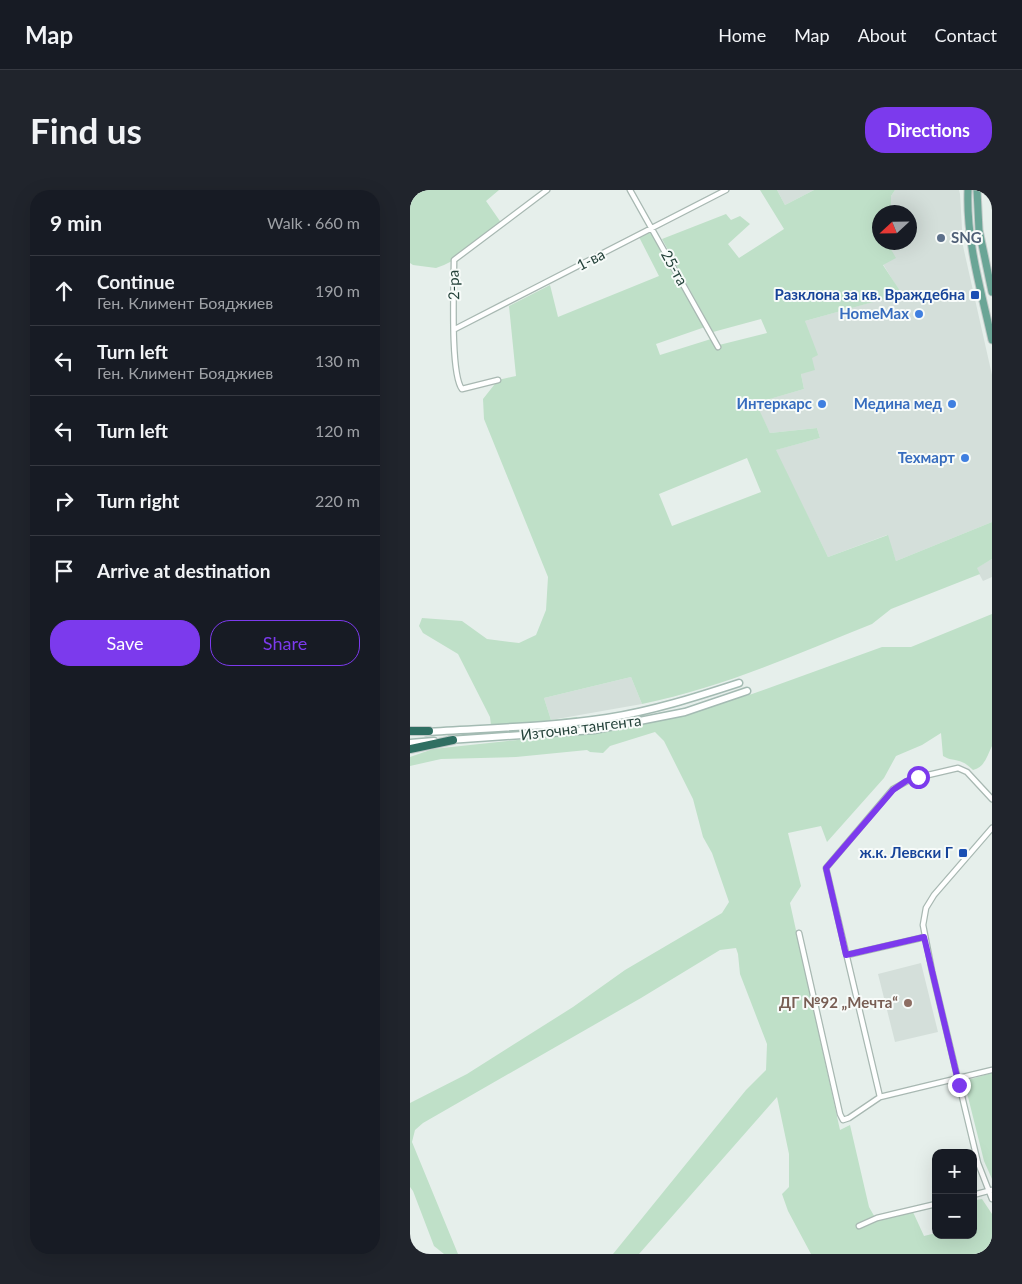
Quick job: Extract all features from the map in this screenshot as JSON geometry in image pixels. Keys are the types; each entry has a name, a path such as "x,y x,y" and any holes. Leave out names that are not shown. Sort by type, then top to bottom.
{"highway":[{"path":"410,732 429,732"},
{"path":"410,749 453,740"}],"main road":[{"path":"968,190 967,202 972,249 992,340"},
{"path":"977,190 979,230 992,292"}],"street":[{"name":"2-ра","path":"498,380 462,389 459,385 455,364 454,260 547,190"},
{"name":"25-та","path":"630,190 718,347"},
{"name":"1-ва","path":"455,329 726,190"},
{"name":"Източна тангента","path":"429,732 553,724 609,718 678,702 739,683"},
{"name":"Източна тангента","path":"410,743 594,730 685,712 747,691"},
{"path":"880,1097 826,868 893,790 911,779 958,768 967,772 992,799"},
{"path":"992,828 930,902 924,916 923,925 924,937 978,1163 992,1199"},
{"path":"798,933 840,1114 843,1120 880,1097 992,1070"},
{"path":"846,955 924,937"},
{"path":"977,1194 990,1191"},
{"path":"859,1226 877,1218 932,1205"}],"shaded area":[{"path":"777,190 814,190 785,205"},
{"path":"895,190 959,190 963,246 992,375 992,522 896,561 887,535 828,557 775,450 820,438 817,428 770,433 755,403 804,389 801,374 812,357 805,321 901,294 883,264 887,250 917,250 917,205 891,205 891,196"},
{"path":"992,559 992,577 983,581 976,568"},
{"path":"631,677 642,704 551,720 544,698"},
{"name":"ДГ №92 „Мечта“","path":"921,963 938,1032 895,1042 878,974"}],"green space":[{"path":"410,190 499,190 486,201 502,224 454,260 444,265 436,268 413,265 410,263"},
{"path":"760,190 777,190 785,205 814,190 895,190 891,196 891,205 872,205 872,250 891,250 896,258 883,265 902,294 805,321 818,355 812,358 815,370 801,374 804,389 756,403 770,433 817,428 820,438 776,450 828,557 888,535 896,561 992,522 992,559 977,568 980,574 891,609 872,624 730,680 642,704 631,677 544,698 551,720 577,717 578,720 491,725 490,717 458,654 423,633 419,626 422,618 462,621 487,639 519,643 536,635 546,610 548,577 484,419 483,399 498,380 516,376 509,306 550,285 558,317 659,276 639,237 653,229 705,327 656,344 660,355 711,339 719,345 767,333 761,319 713,332 662,239 726,214 731,220 740,216 750,224 728,244 739,258 784,229","holes":["747,458 761,492 672,526 659,494"]},
{"path":"992,614 992,746 987,757 983,764 973,770 963,762 943,756 941,733 922,745 896,756 884,778 827,842 821,826 788,833 801,886 790,903 840,1130 850,1125 869,1207 877,1221 913,1212 924,1236 932,1234 932,1239 977,1239 977,1200 982,1199 992,1214 992,1254 811,1254 788,1211 782,1194 789,1187 789,1154 777,1097 639,1254 613,1254 746,1090 766,1070 767,1044 740,974 736,948 720,950 641,998 423,1123 415,1130 412,1142 458,1254 444,1254 434,1246 410,1187 410,1103 467,1074 573,1007 625,970 722,913 729,902 712,853 703,837 693,799 664,741 655,732 610,746 603,753 587,750 516,757 441,759 410,766 410,757 433,749 610,730 673,717 752,694 882,647 911,647"},
{"path":"992,1073 992,1179 984,1161 964,1081"}],"place":[{"name":"SNG","path":"941,238"},
{"name":"Разклона за кв. Враждебна","path":"975,295"},
{"name":"HomeMax","path":"919,314"},
{"name":"Интеркарс","path":"822,404"},
{"name":"Медина мед","path":"952,404"},
{"name":"Техмарт","path":"965,458"},
{"name":"ж.к. Левски Г","path":"963,853"},
{"name":"ДГ №92 „Мечта“","path":"908,1003"}],"route":[{"path":"918,777 906,781 893,790 826,868 846,955 924,937 959,1085"}]}
